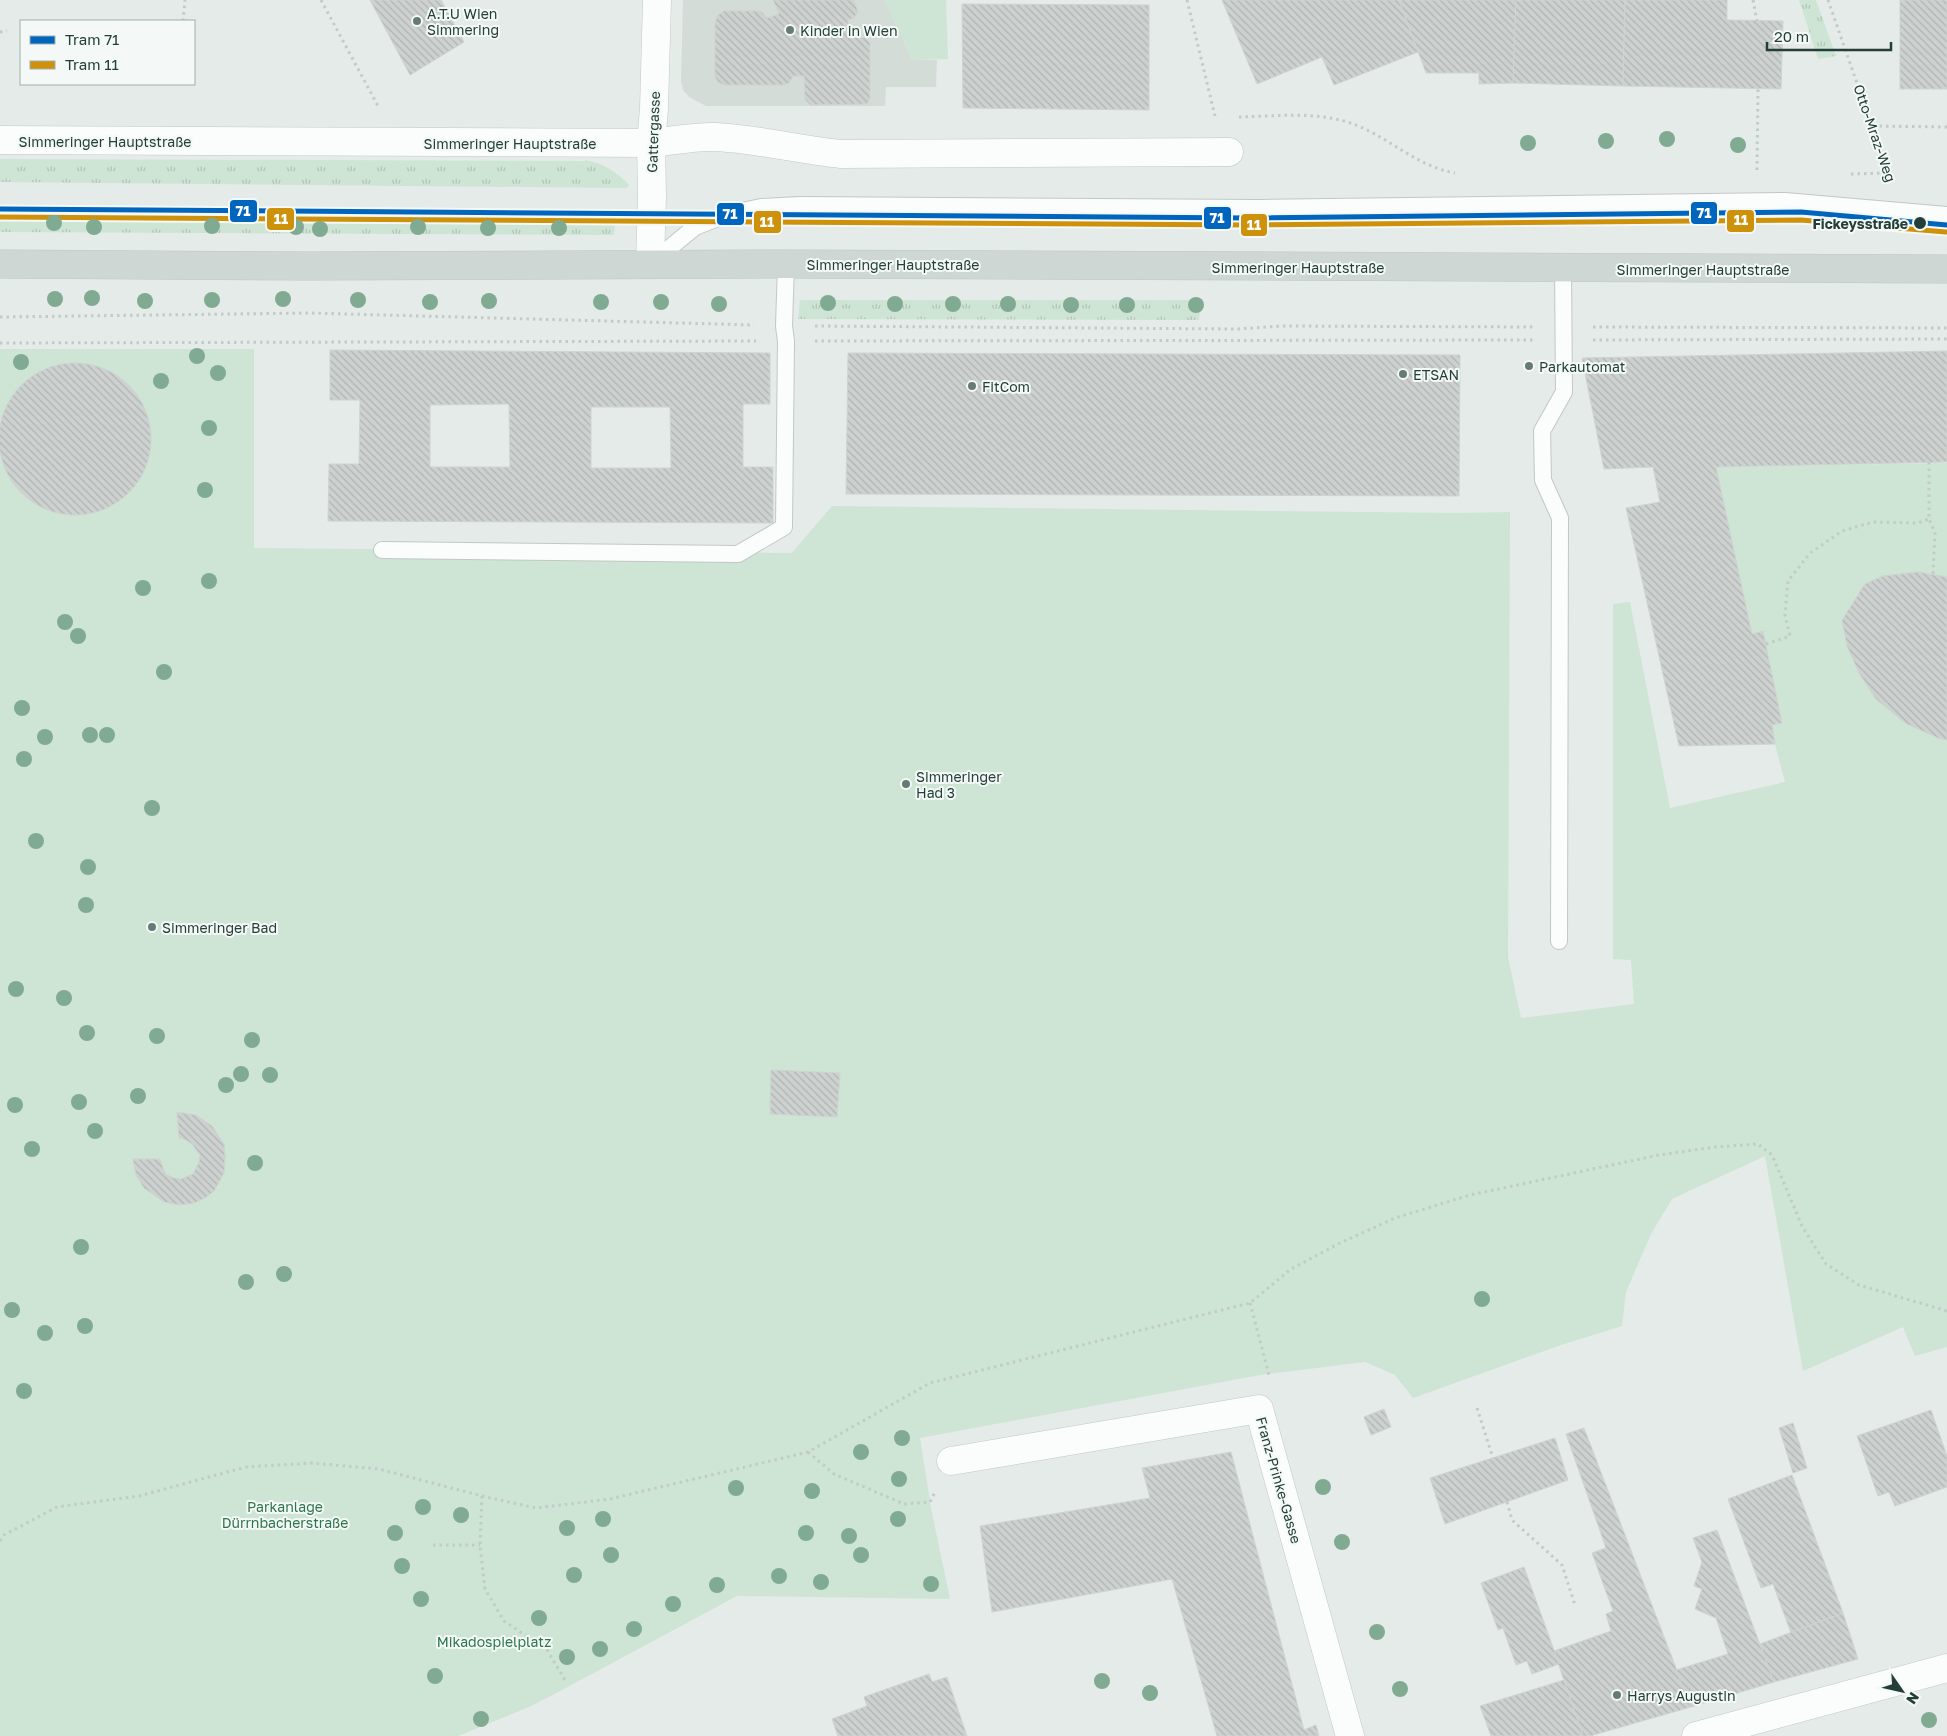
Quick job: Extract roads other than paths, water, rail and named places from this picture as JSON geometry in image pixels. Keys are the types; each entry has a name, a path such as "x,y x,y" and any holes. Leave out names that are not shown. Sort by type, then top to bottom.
{"main road":[{"name":"Simmeringer Hauptstraße","path":"0,264 301,266 786,264 1947,269"}],"street":[{"name":"Gattergasse","path":"650,264 651,143 654,109 657,0"},
{"name":"Simmeringer Hauptstraße","path":"0,140 651,143 714,137 759,141 805,150 841,154 1229,152"},
{"name":"Franz-Prinke-Gasse","path":"951,1461 1259,1409 1350,1736"},
{"path":"1696,1736 1947,1668"}],"lane":[{"path":"650,264 695,227 728,214 761,207 800,205 1258,208 1785,201 1947,215"},
{"path":"382,550 738,554 784,527 786,264"},
{"path":"1559,941 1560,518 1543,480 1542,431 1564,392 1563,268"}],"tram line":[{"name":"71","path":"0,209 1248,218 1801,212 1947,225"},
{"name":"11","path":"0,217 1248,225 1801,220 1946,232"}],"place":[{"name":"A.T.U Wien Simmering","path":"417,21"},
{"name":"Kinder in Wien","path":"790,30"},
{"name":"Fickeysstraße","path":"1920,223"},
{"name":"Parkautomat","path":"1529,366"},
{"name":"ETSAN","path":"1403,374"},
{"name":"FitCom","path":"972,386"},
{"name":"Simmeringer Had 3","path":"906,784"},
{"name":"Simmeringer Bad","path":"152,927"},
{"name":"Harrys Augustin","path":"1617,1695"}],"park label":[{"name":"Parkanlage Dürrnbacherstraße","path":"285,1514"},
{"name":"Mikadospielplatz","path":"494,1641"}]}
